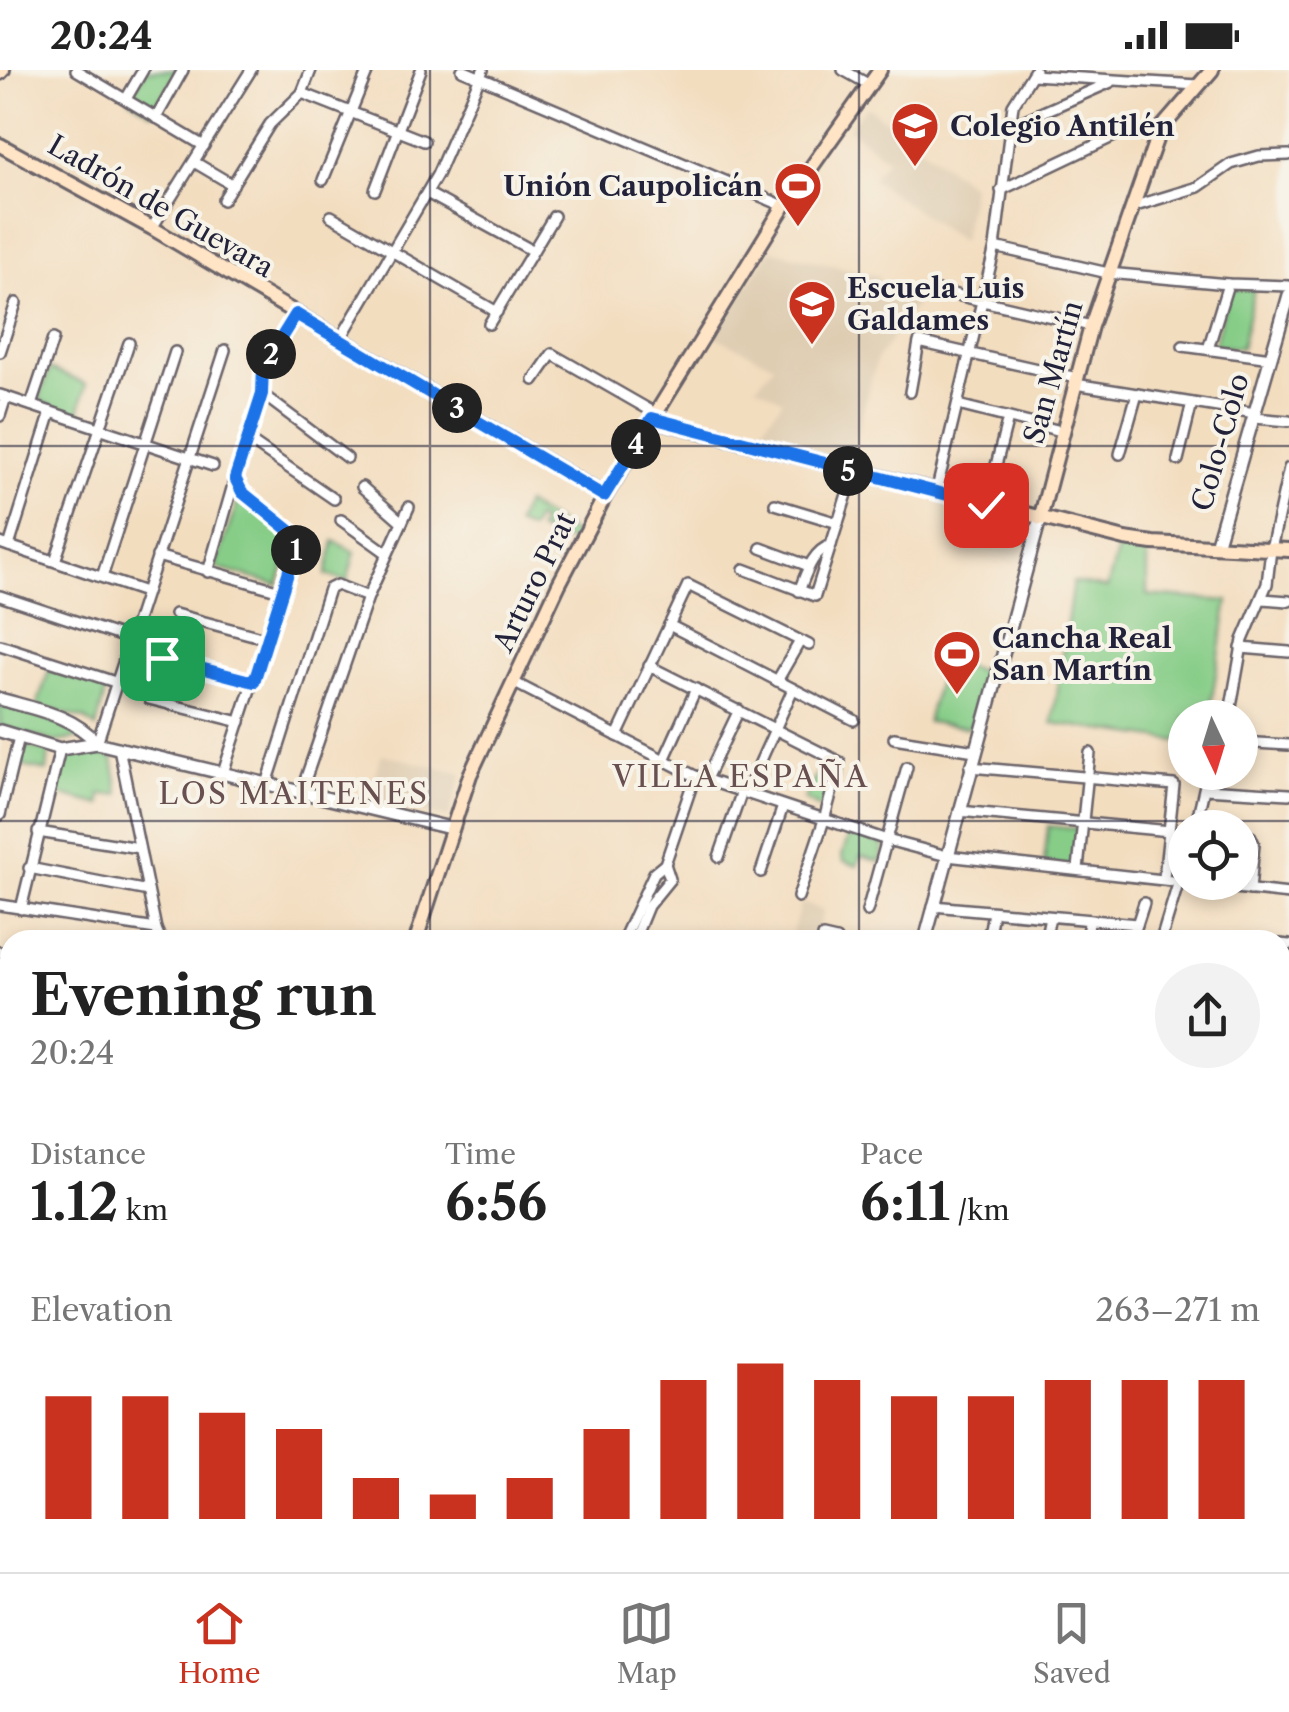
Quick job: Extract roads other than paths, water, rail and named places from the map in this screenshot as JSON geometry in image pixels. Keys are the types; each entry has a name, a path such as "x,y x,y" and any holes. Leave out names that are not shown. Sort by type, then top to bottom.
{"main road":[{"name":"Arturo Prat","path":"419,930 470,775 604,496 784,206 880,70"},
{"name":"San Martín","path":"1040,519 1091,326 1159,132 1212,70"},
{"name":"Ladrón de Guevara","path":"0,144 341,338 604,496"},
{"path":"653,416 854,472 1139,541 1289,550"}],"street":[{"path":"76,70 204,146"},
{"path":"126,99 143,70"},
{"path":"156,118 183,70"},
{"path":"152,228 251,70"},
{"path":"224,200 270,124 302,93 311,70"},
{"path":"323,180 368,70"},
{"path":"375,190 421,70"},
{"path":"462,70 482,74 784,206"},
{"path":"843,70 868,84"},
{"path":"936,492 994,247 1009,127 1017,95 1034,72 1198,85"},
{"path":"341,338 427,194 482,74"},
{"path":"1009,127 1114,80"},
{"path":"302,93 424,141"},
{"path":"1001,190 1123,132 1159,132"},
{"path":"1132,207 1198,187 1231,164 1259,156 1289,155"},
{"path":"194,162 233,185"},
{"path":"427,194 533,251"},
{"path":"331,216 497,312"},
{"path":"489,324 554,216"},
{"path":"994,247 1108,272 1289,286"},
{"path":"1208,350 1228,284"},
{"path":"939,291 1091,326"},
{"name":"Colo-Colo","path":"1216,546 1289,295"},
{"path":"0,352 16,303"},
{"path":"208,572 262,394 263,367 296,314"},
{"path":"31,406 53,338"},
{"path":"910,392 919,342 1076,381 1289,422"},
{"path":"55,562 128,343"},
{"path":"1183,346 1271,358"},
{"path":"97,743 224,350"},
{"path":"102,577 175,352"},
{"path":"534,380 552,354 653,416"},
{"path":"262,394 347,458"},
{"path":"1120,454 1137,394"},
{"path":"0,416 3,396 212,466"},
{"path":"1178,460 1192,403"},
{"path":"958,405 1061,431"},
{"path":"51,412 4,545 145,592"},
{"path":"986,505 1008,418"},
{"path":"247,439 334,499"},
{"path":"1232,700 1241,648 1262,599 1286,499 1289,468"},
{"path":"744,569 815,596 854,472"},
{"path":"224,774 299,538 242,492 235,478"},
{"path":"362,487 402,522"},
{"path":"775,504 838,523"},
{"path":"301,792 368,597 410,507"},
{"name":"San Martín","path":"927,930 1040,519"},
{"path":"341,520 388,553"},
{"path":"799,592 809,566 823,548 831,545"},
{"path":"761,548 809,566"},
{"path":"157,556 284,592"},
{"path":"267,784 328,589 337,585 368,597"},
{"path":"617,736 685,588 695,587 804,643 778,681"},
{"path":"0,596 129,638"},
{"path":"1262,599 1289,601"},
{"path":"175,614 268,639"},
{"path":"669,625 854,720"},
{"path":"0,645 115,682"},
{"path":"1241,648 1289,652"},
{"path":"162,658 254,682"},
{"path":"649,666 840,762 798,897"},
{"path":"514,682 701,778 887,840 947,856 1168,879"},
{"path":"664,760 696,689"},
{"path":"718,857 742,791 750,785 794,689"},
{"path":"0,699 63,718 79,726 97,743"},
{"path":"150,699 240,722"},
{"path":"628,930 654,874 665,864 701,778 738,710"},
{"path":"0,732 60,749 97,743 450,828"},
{"path":"0,814 19,737"},
{"path":"894,738 974,751"},
{"path":"1258,743 1289,744"},
{"path":"119,748 157,930"},
{"path":"21,909 60,749"},
{"path":"1078,870 1090,754"},
{"path":"970,767 1174,785 1172,810"},
{"path":"867,911 906,768"},
{"path":"1233,790 1289,794"},
{"path":"761,872 783,806"},
{"path":"959,811 1168,831"},
{"path":"38,832 139,848"},
{"path":"1164,878 1168,847"},
{"path":"638,930 648,906 670,879 665,864"},
{"path":"30,868 148,891"},
{"path":"1135,930 1149,877"},
{"path":"1258,891 1289,894 1289,880"},
{"path":"1164,930 1173,900"},
{"path":"0,905 132,930"},
{"path":"933,906 1137,924"},
{"path":"990,930 993,912"},
{"path":"1047,930 1050,917"},
{"path":"1088,930 1090,920"}],"place":[{"name":"Colegio Antilén","path":"915,168"},
{"name":"Unión Caupolicán","path":"798,228"},
{"name":"Escuela Luis Galdames","path":"812,346"},
{"name":"Cancha Real San Martín","path":"957,696"}],"district":[{"name":"VILLA ESPAÑA","path":"741,777"},
{"name":"LOS MAITENES","path":"294,794"}]}
